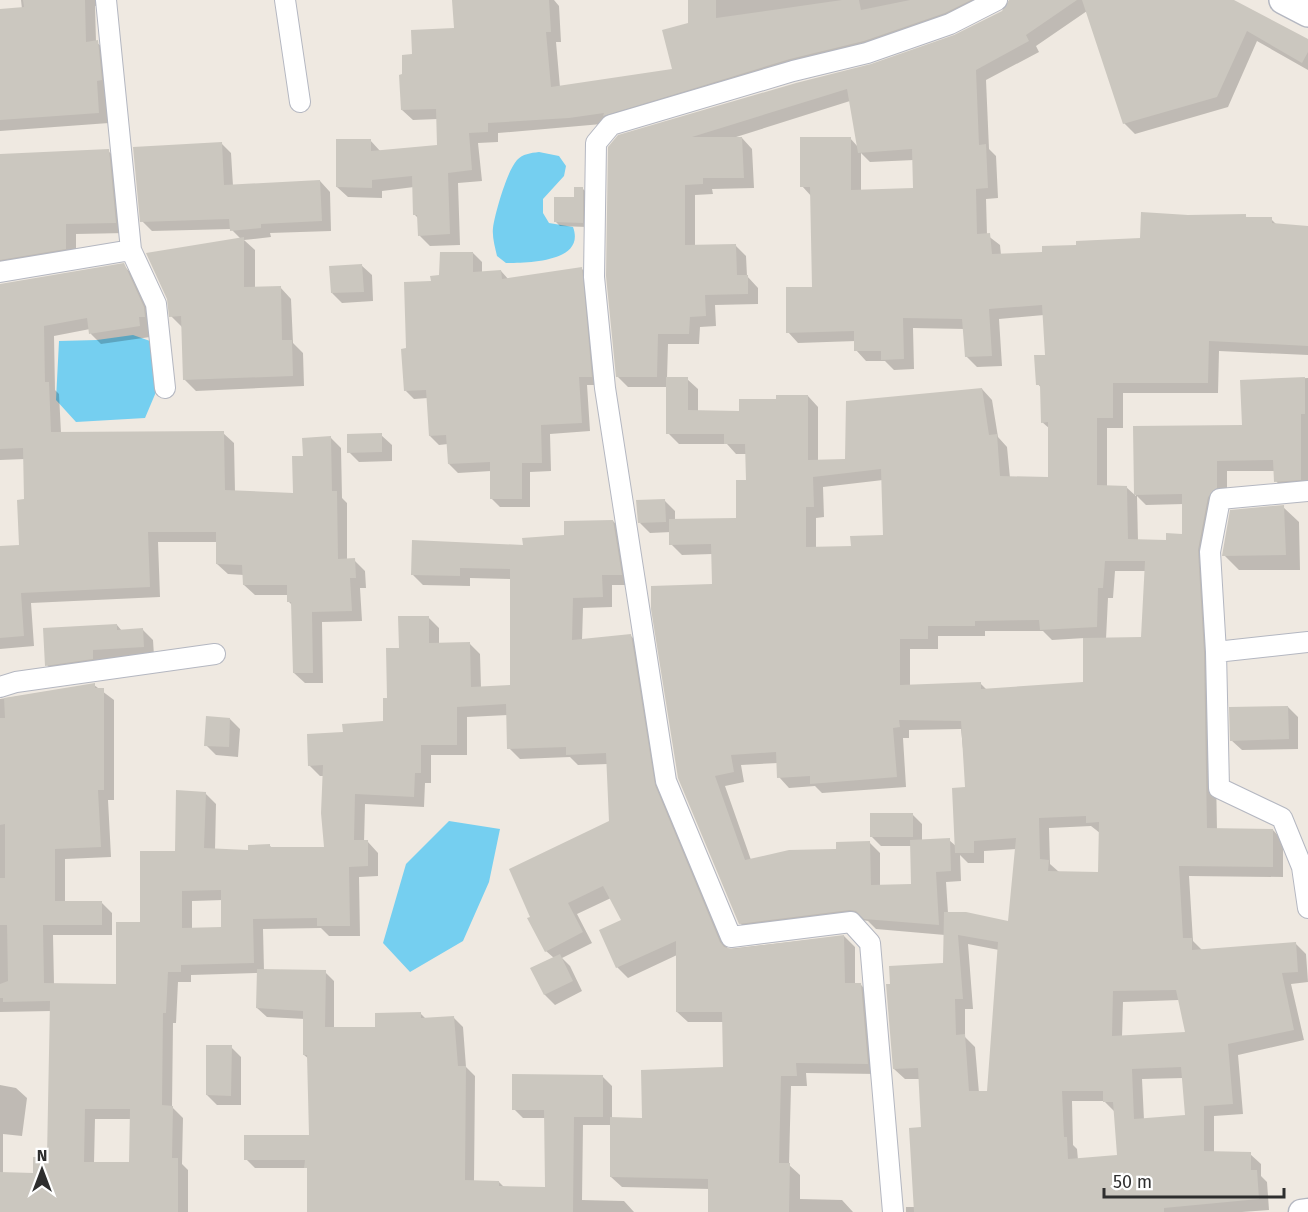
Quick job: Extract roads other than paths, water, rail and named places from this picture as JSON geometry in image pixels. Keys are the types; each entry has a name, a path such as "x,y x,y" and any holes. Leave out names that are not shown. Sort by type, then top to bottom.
{"main road":[{"path":"1283,0 1308,13"}],"street":[{"path":"106,0 131,250 156,304 165,388"},
{"path":"285,0 300,102"},
{"path":"893,1212 870,943 851,922 731,938 666,781 605,388 594,277 596,143 611,125 793,71 867,53 950,24 997,0"},
{"path":"0,272 131,250"},
{"path":"1308,491 1220,499 1210,552 1216,652 1219,788 1282,818 1302,867 1308,908"},
{"path":"1216,652 1308,642"},
{"path":"0,687 16,682 215,654"},
{"path":"1301,1212 1308,1211"}],"water":[{"path":"539,152 559,156 566,166 564,176 543,199 543,213 549,223 573,227 575,239 571,247 563,254 553,258 506,263 497,256 493,238 499,203 513,165 522,156"},
{"path":"133,335 150,341 156,392 145,418 76,422 56,400 59,341 97,340"},
{"path":"449,821 500,829 489,882 463,941 410,972 383,943 406,864"}]}
